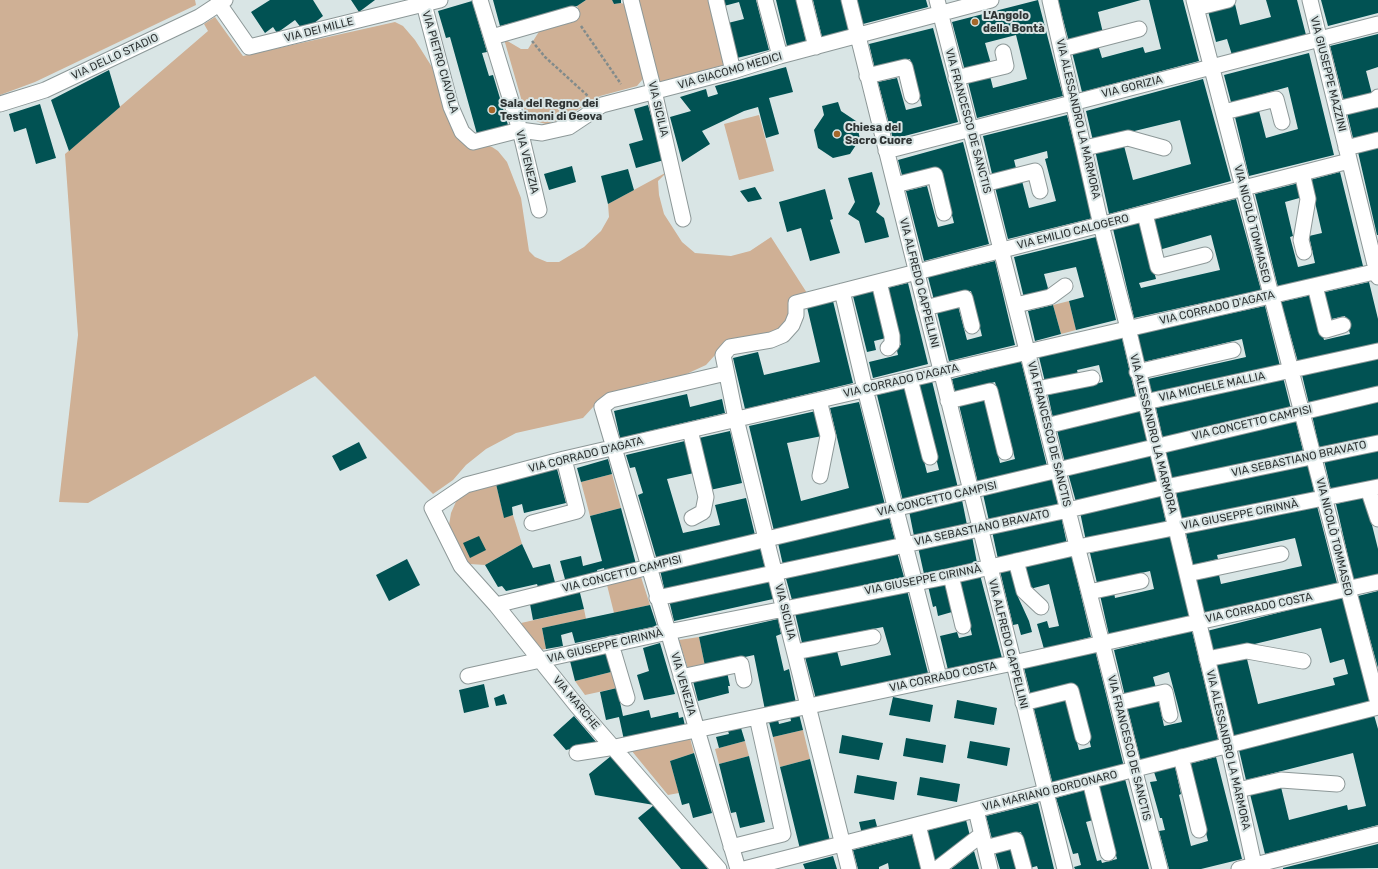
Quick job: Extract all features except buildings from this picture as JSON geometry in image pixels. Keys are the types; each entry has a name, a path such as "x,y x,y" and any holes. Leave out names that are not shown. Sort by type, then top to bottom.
{"street":[{"name":"VIA DEI MILLE","path":"222,2 249,47 422,2 440,0"},
{"name":"VIA VENEZIA","path":"480,0 520,130 540,210"},
{"name":"VIA SICILIA","path":"630,0 654,91 683,219"},
{"path":"716,0 733,71"},
{"path":"765,0 780,56"},
{"path":"804,0 816,47"},
{"name":"VIA ALFREDO CAPPELLINI","path":"849,0 979,528 1065,869"},
{"name":"VIA GIACOMO MEDICI","path":"473,142 520,130 542,133 569,128 602,105 733,71 780,56 858,36 939,7 991,0"},
{"name":"VIA ALESSANDRO LA MARMORA","path":"1050,0 1075,102 1101,225 1128,328 1137,372 1176,528 1228,745 1255,867"},
{"path":"1195,4 1228,0"},
{"name":"VIA GIUSEPPE MAZZINI","path":"1310,0 1347,154 1378,273"},
{"name":"VIA DELLO STADIO","path":"0,104 45,90 199,17 222,2"},
{"name":"VIA PIETRO CIAVOLA","path":"422,2 451,107 462,132 473,142"},
{"name":"VIA NICOLÒ TOMMASEO","path":"1195,4 1224,112 1270,296 1314,457 1378,703"},
{"name":"VIA FRANCESCO DE SANCTIS","path":"939,7 1160,869"},
{"path":"492,37 572,14"},
{"name":"VIA GORIZIA","path":"886,151 1378,24"},
{"path":"1062,49 1139,29"},
{"path":"956,78 1006,66 1003,52"},
{"path":"868,76 906,67 912,96"},
{"path":"1337,109 1374,100 1378,97"},
{"path":"1224,112 1276,99 1282,122"},
{"path":"1085,148 1128,138 1164,148"},
{"name":"VIA EMILIO CALOGERO","path":"723,355 730,347 771,340 783,335 792,325 796,316 796,303 1302,173 1378,140"},
{"path":"984,184 1035,171 1040,191"},
{"path":"1302,173 1308,199 1301,240 1304,252"},
{"path":"895,185 935,176 944,213"},
{"path":"1145,214 1158,267 1205,255"},
{"name":"VIA CORRADO D'AGATA","path":"432,508 466,485 564,459 1027,351 1378,273"},
{"path":"879,282 892,336 892,344 888,348"},
{"path":"1016,305 1050,297 1065,286"},
{"path":"1315,286 1326,330 1343,325"},
{"path":"842,291 865,389 916,582 939,677"},
{"path":"925,308 965,298 972,326"},
{"path":"1137,372 1233,350"},
{"name":"VIA MICHELE MALLIA","path":"1046,426 1145,402 1378,351"},
{"name":"VIA SICILIA","path":"723,355 736,419 849,869"},
{"name":"VIA VENEZIA","path":"726,373 611,400 602,407 738,869"},
{"path":"1037,389 1092,378"},
{"path":"910,379 930,457"},
{"path":"948,401 990,391 1004,452"},
{"name":"VIA CONCETTO CAMPISI","path":"496,605 649,566 897,509 1301,411 1378,394"},
{"path":"819,400 828,436 820,476"},
{"path":"690,430 706,497 703,512 692,518"},
{"name":"VIA SEBASTIANO BRAVATO","path":"658,598 1068,510 1166,487 1378,443"},
{"path":"532,523 577,511 564,459"},
{"path":"1373,488 1378,520"},
{"name":"VIA GIUSEPPE CIRINNÀ","path":"468,676 668,632 951,576 1078,547 1373,488"},
{"name":"VIA MARCHE","path":"432,508 461,566 496,605 577,706 719,869"},
{"path":"1187,574 1281,554"},
{"path":"1016,560 1024,591 1041,607"},
{"path":"951,576 963,626"},
{"path":"1089,592 1141,581"},
{"name":"VIA CORRADO COSTA","path":"577,754 615,748 939,677 1013,663 1378,582"},
{"path":"795,652 873,637"},
{"path":"611,644 627,698"},
{"path":"1207,659 1247,651 1303,661"},
{"path":"681,677 741,664 744,680"},
{"path":"1023,703 1071,691 1083,737"},
{"path":"1118,703 1165,692 1170,715"},
{"name":"VIA MARIANO BORDONARO","path":"744,869 796,863 843,844 1378,707"},
{"path":"731,846 783,834 757,717"},
{"path":"1181,757 1199,830"},
{"path":"1238,790 1281,780 1337,784"},
{"path":"1090,781 1108,853"},
{"path":"976,810 990,869"},
{"path":"918,825 929,869"},
{"path":"1239,869 1255,867 1378,834"},
{"path":"942,867 983,841 1016,840 1024,869"}],"path":[{"path":"572,14 630,98"},
{"path":"526,27 532,42 545,58 590,98 602,105"}],"shaded area":[{"path":"0,0 195,0 196,5 35,82 0,95"},
{"path":"586,0 612,0 614,4 621,3 627,5 645,74 637,86 600,96 563,119 546,124 527,119 504,39 521,49 528,49 540,30 570,23 580,12 577,6"},
{"path":"639,0 709,0 724,65 661,82 656,78"},
{"path":"215,17 243,56 395,22 403,26 415,40 432,67 449,121 457,134 492,147 498,151 507,162 521,198 529,251 535,257 547,262 559,262 584,247 601,231 609,217 608,204 667,172 658,181 659,195 664,214 682,242 695,253 731,256 750,251 771,237 807,293 789,312 786,322 778,333 716,354 706,365 682,376 649,382 607,395 583,418 516,433 486,449 466,465 453,480 433,494 315,376 88,503 59,502 78,335 65,154 208,31 204,24"},
{"path":"759,115 774,171 739,180 724,124"},
{"path":"1069,301 1076,330 1061,334 1053,305"},
{"path":"612,474 621,508 590,516 581,482"},
{"path":"496,484 504,517 513,515 522,544 485,565 470,564 459,551 454,539 449,525 451,513 458,497 466,490"},
{"path":"641,577 650,605 614,613 607,585"},
{"path":"584,609 586,619 542,628 546,649 540,650 521,623"},
{"path":"699,637 705,666 688,669 679,640"},
{"path":"611,672 617,688 585,695 575,681"},
{"path":"803,730 810,759 780,767 773,737"},
{"path":"690,738 694,753 670,761 679,793 668,795 631,750"},
{"path":"745,741 749,756 719,764 715,749"}],"place":[{"name":"L'Angolo della Bontà","path":"975,22"},
{"name":"Sala del Regno dei Testimoni di Geova","path":"492,110"},
{"name":"Chiesa del Sacro Cuore","path":"837,134"}]}
